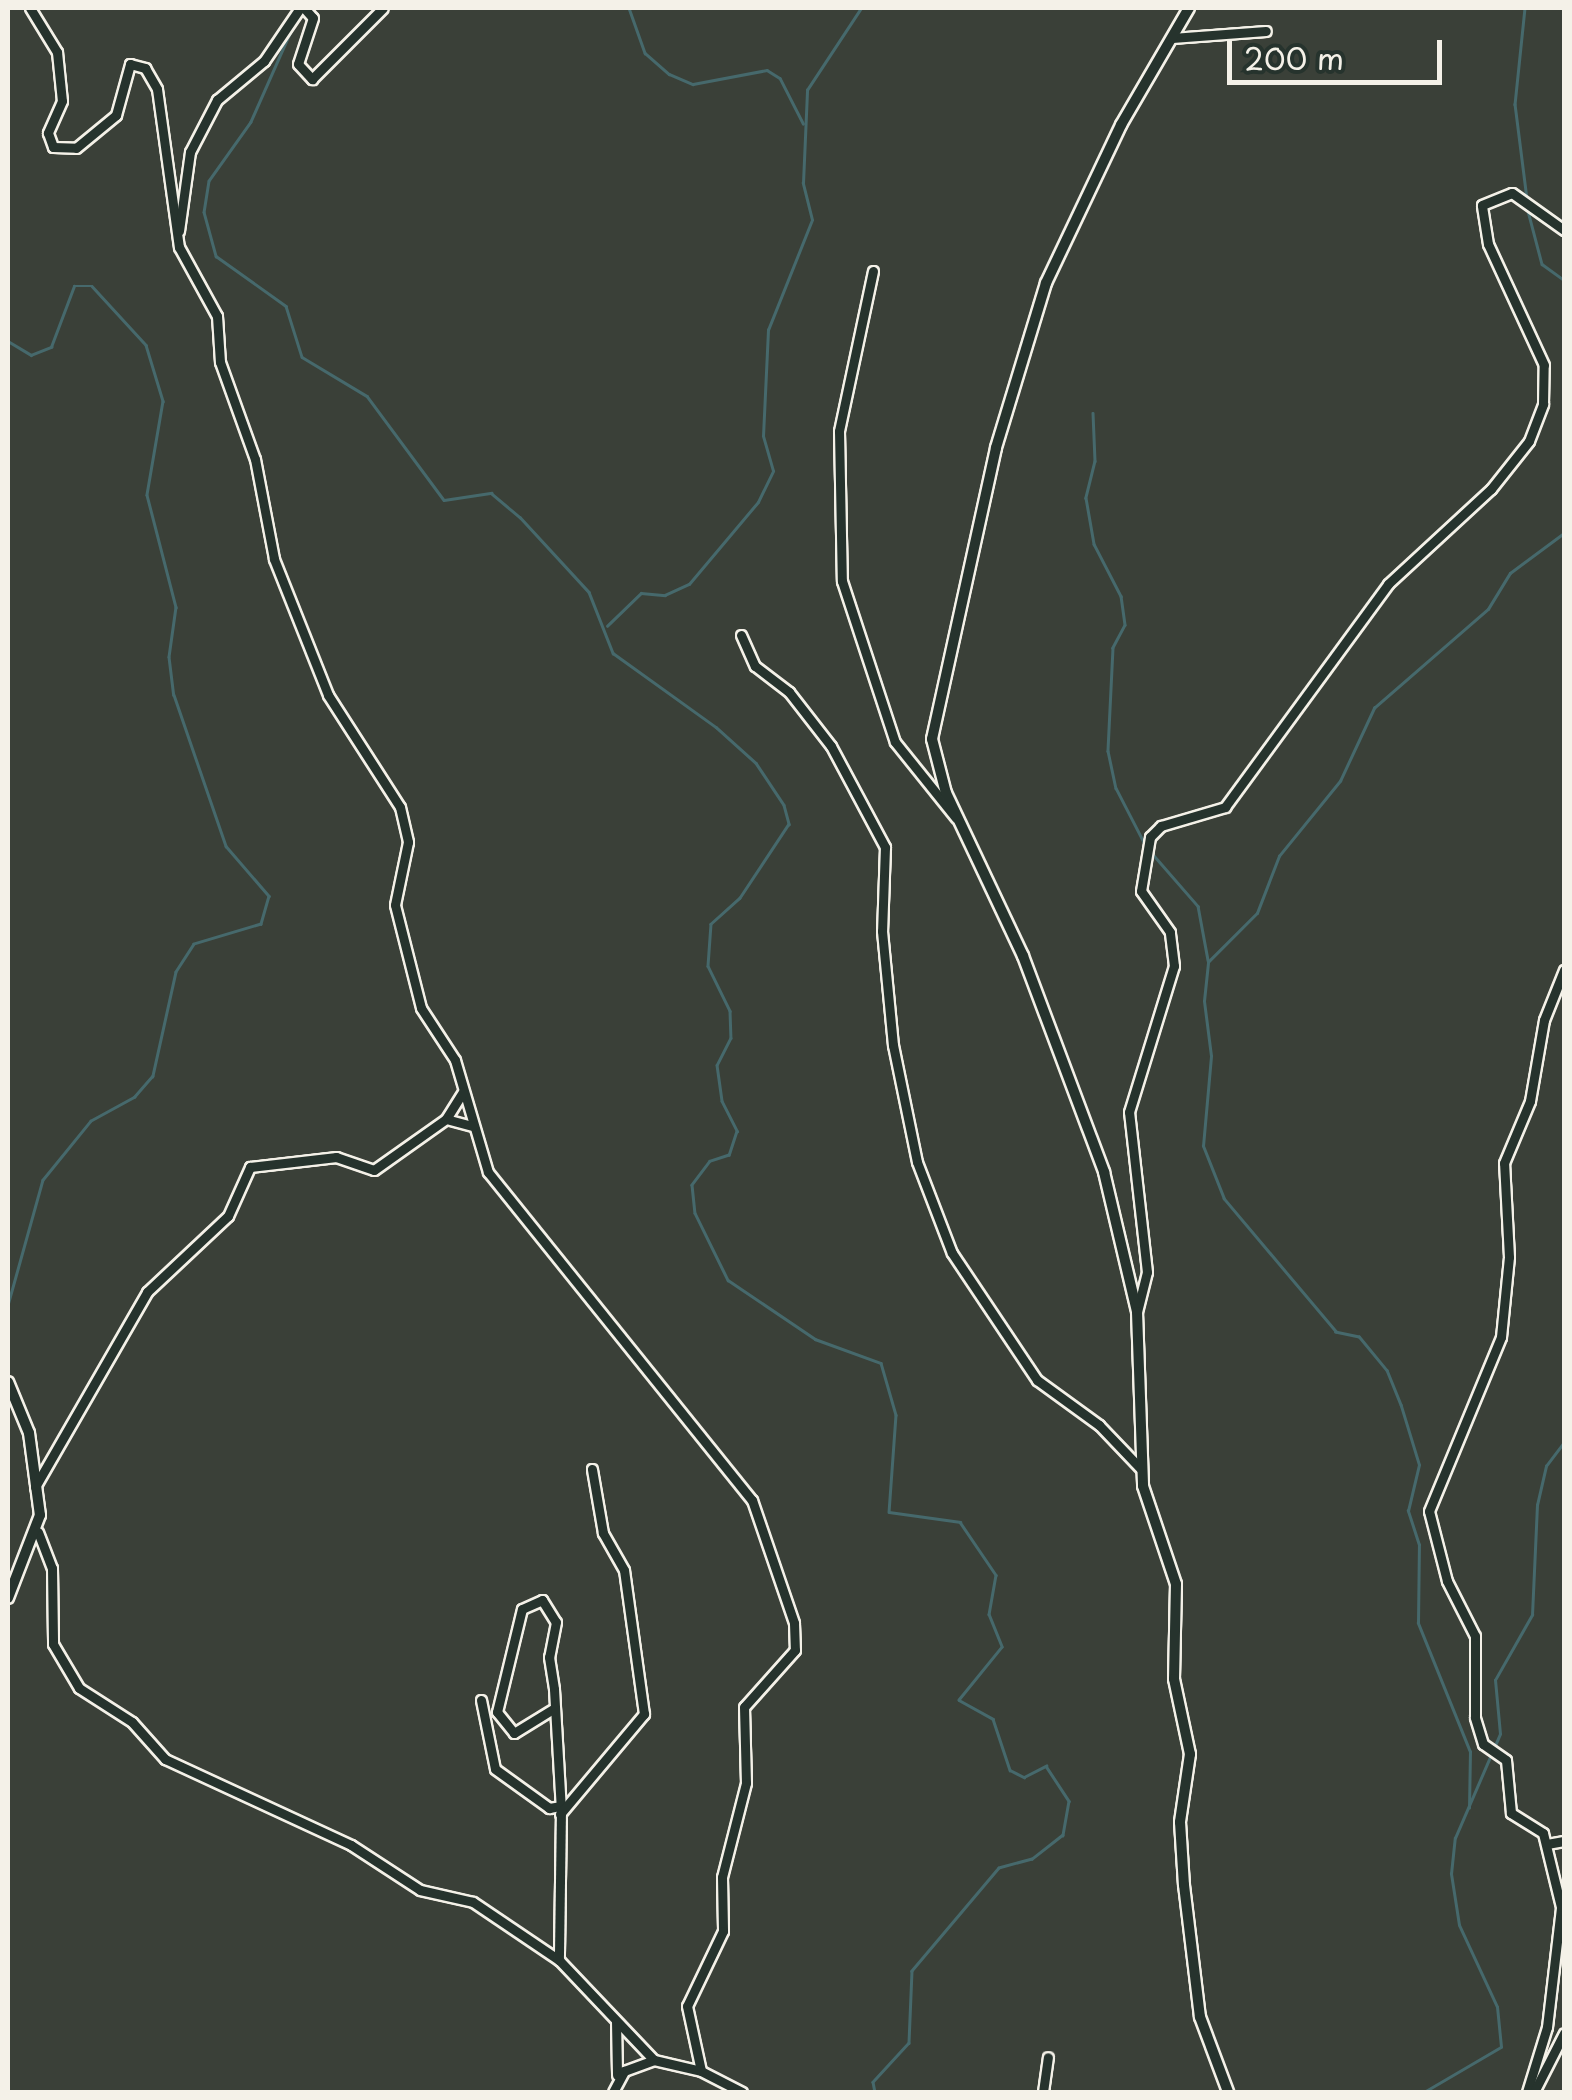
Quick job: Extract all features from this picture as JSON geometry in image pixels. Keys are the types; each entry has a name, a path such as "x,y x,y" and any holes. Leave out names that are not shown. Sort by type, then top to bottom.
{"street":[{"path":"30,8 56,52 62,101 48,133 53,148 76,148 116,115 127,66 139,64 151,77 165,114 178,239 217,316 220,362 304,642 400,807 408,848 395,905 421,1008 451,1052 473,1126 508,1202 752,1500 797,1634 795,1650 744,1707 746,1783 722,1877 723,1931 687,2011 700,2071"},
{"path":"178,239 193,144 220,96 264,61 302,8 313,18 298,64 309,79 383,8"},
{"path":"1189,8 1060,250 1014,382 934,721 935,760 956,818 1024,956 1104,1172 1137,1312 1142,1470 1176,1584 1174,1679 1190,1754 1180,1822 1184,1885 1200,2017 1228,2092"},
{"path":"1172,38 1266,31"},
{"path":"1137,1312 1147,1272 1129,1112 1174,966 1170,932 1141,890 1150,837 1161,826 1225,807 1307,706 1388,584 1490,489 1529,441 1543,404 1544,365 1485,236 1484,201 1512,193 1564,230"},
{"path":"873,271 839,431 842,582 895,742 956,818"},
{"path":"740,635 755,666 789,692 831,746 885,846 882,931 893,1044 917,1162 952,1253 1037,1380 1109,1434 1142,1470"},
{"path":"1531,2092 1547,2027 1546,1985 1561,1918 1547,1844 1538,1826 1511,1812 1506,1760 1483,1744 1475,1717 1475,1636 1447,1581 1429,1511 1501,1337 1509,1258 1504,1163 1530,1101 1544,1020 1564,970"},
{"path":"35,1487 147,1292 228,1216 250,1168 340,1156 374,1170 446,1119 463,1092"},
{"path":"446,1119 473,1126"},
{"path":"8,1382 26,1422 38,1532 52,1568 47,1613 59,1659 79,1688 132,1722 160,1755 351,1845 420,1890 468,1900 559,1960 654,2060 700,2071 742,2092"},
{"path":"560,1810 638,1726 645,1706 624,1570 603,1533 592,1469"},
{"path":"8,1598 38,1532"},
{"path":"553,1709 514,1733 497,1712 522,1610 542,1600 556,1622 549,1646 560,1810 559,1960"},
{"path":"481,1700 495,1769 549,1808 560,1810"},
{"path":"1547,1844 1564,1841"},
{"path":"614,2087 616,2019"},
{"path":"1531,2092 1564,2033"},
{"path":"1043,2092 1048,2057"},
{"path":"614,2087 654,2060"}],"waterway":[{"path":"629,8 645,53 669,74 693,84 767,70 780,78 803,123"},
{"path":"607,626 641,593 665,595 689,584 758,502 773,471 763,436 768,330 812,220 803,183 807,90 861,8"},
{"path":"1525,8 1515,104 1527,199"},
{"path":"293,27 251,122 209,181 204,212 216,256 286,306 302,357 367,396 444,500 491,493 520,517 589,592 613,653 716,727 756,763 784,805 789,824 740,898 711,924 708,966 730,1011 731,1038 717,1065 722,1101 737,1131 729,1155 710,1161 692,1185 695,1213 728,1280 815,1339 881,1363 896,1415 889,1512 960,1522 996,1575 989,1614 1002,1647 959,1700 993,1719 1010,1770 1024,1777 1046,1766 1069,1801 1063,1835 1032,1859 999,1868 912,1971 909,2043 873,2082 875,2092"},
{"path":"1527,207 1542,264 1564,280"},
{"path":"8,341 31,355 51,347 74,286 92,286 146,345 163,401 147,495 176,607 169,657 174,695 226,846 269,896 261,924 194,944 176,972 153,1076 135,1097 91,1121 43,1180 8,1305"},
{"path":"1093,413 1095,461 1086,498 1094,544 1121,596 1125,625 1113,648 1108,751 1116,788 1146,846"},
{"path":"1469,1808 1470,1752 1418,1623 1419,1545 1408,1511 1419,1465 1401,1406 1387,1371 1359,1337 1336,1332 1224,1199 1203,1146 1211,1056 1204,1001 1208,962 1257,913 1279,856 1340,781 1374,708 1488,609 1510,573 1564,533"},
{"path":"1151,852 1198,906 1208,960"},
{"path":"1424,2092 1501,2047 1497,2007 1459,1925 1451,1874 1455,1838 1500,1734 1495,1680 1532,1615 1537,1505 1546,1466 1564,1442"}]}
